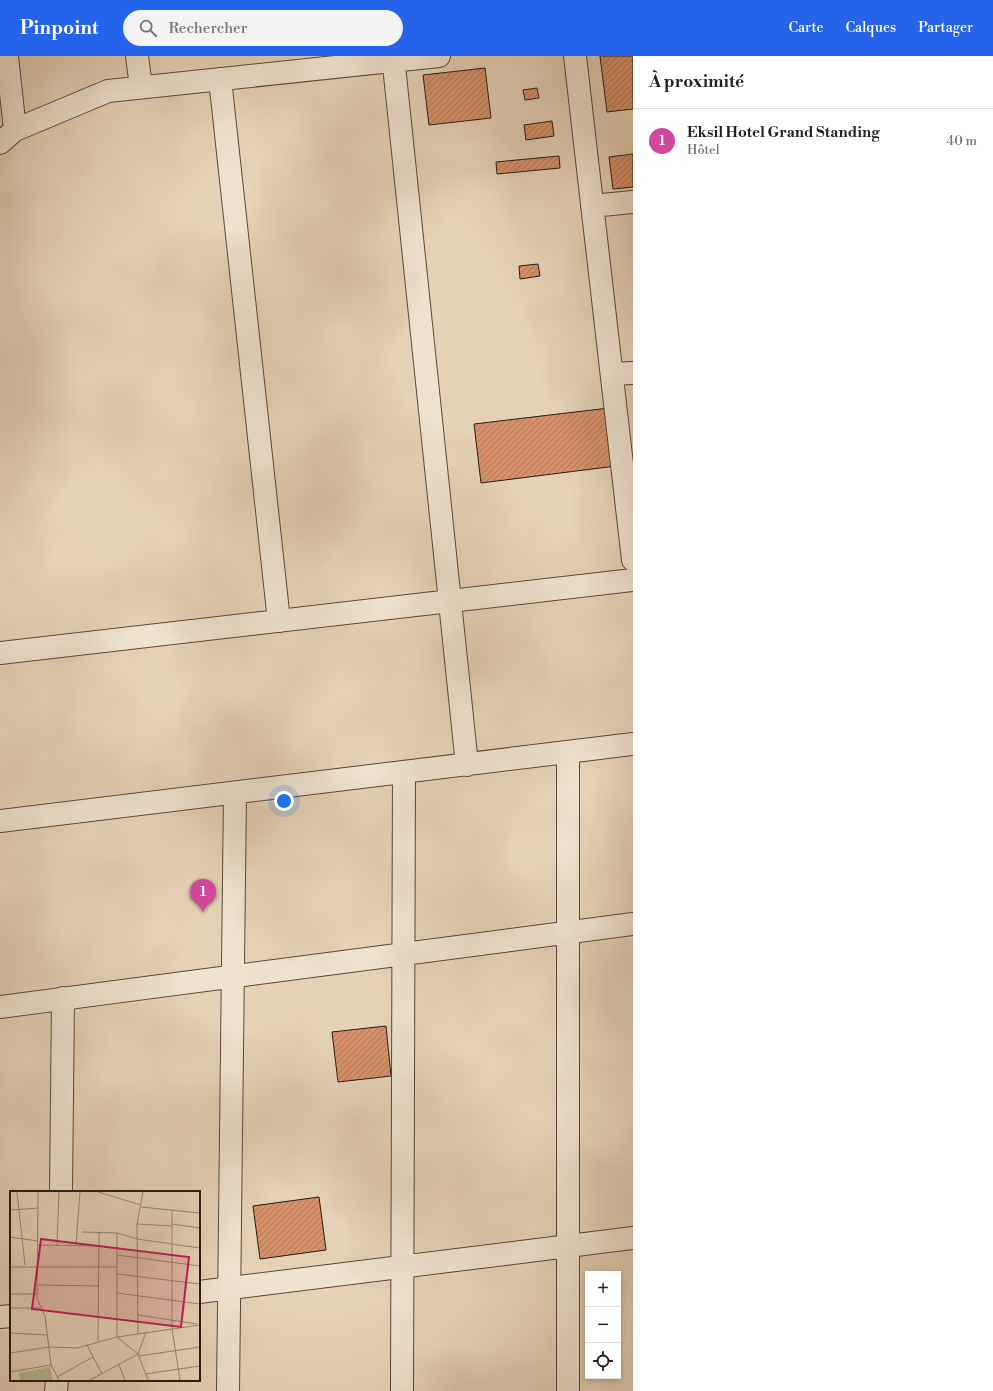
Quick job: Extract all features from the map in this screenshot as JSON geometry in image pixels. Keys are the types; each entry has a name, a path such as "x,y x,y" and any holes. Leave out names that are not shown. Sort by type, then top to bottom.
{"street":[{"path":"7,56 8,136 108,91 393,58 439,56"},
{"path":"137,56 141,87"},
{"path":"575,56 633,560"},
{"path":"393,58 467,765"},
{"path":"220,79 279,621"},
{"path":"592,206 633,202"},
{"path":"612,374 633,373"},
{"path":"0,653 633,580"},
{"path":"0,821 633,744"},
{"path":"568,752 568,1391"},
{"path":"402,1391 404,772"},
{"path":"228,1391 235,793"},
{"path":"0,1007 232,975 633,924"},
{"path":"61,1191 63,998"},
{"path":"200,1292 633,1238"},
{"path":"0,1317 10,1316"},
{"path":"56,1391 57,1381"}],"building":[{"path":"600,56 633,56 633,109 607,112"},
{"path":"485,68 491,118 429,125 423,75"},
{"path":"537,88 539,98 525,100 523,90"},
{"path":"552,121 554,136 526,140 524,125"},
{"path":"633,154 633,187 613,189 609,157"},
{"path":"559,156 560,168 497,174 496,162"},
{"path":"538,264 540,276 520,279 519,266"},
{"path":"609,408 616,466 481,483 474,424"},
{"path":"386,1026 391,1076 338,1082 332,1032"},
{"path":"319,1197 326,1250 260,1259 253,1206"}],"place":[{"name":"Eksil Hotel Grand Standing","path":"203,912"}]}
